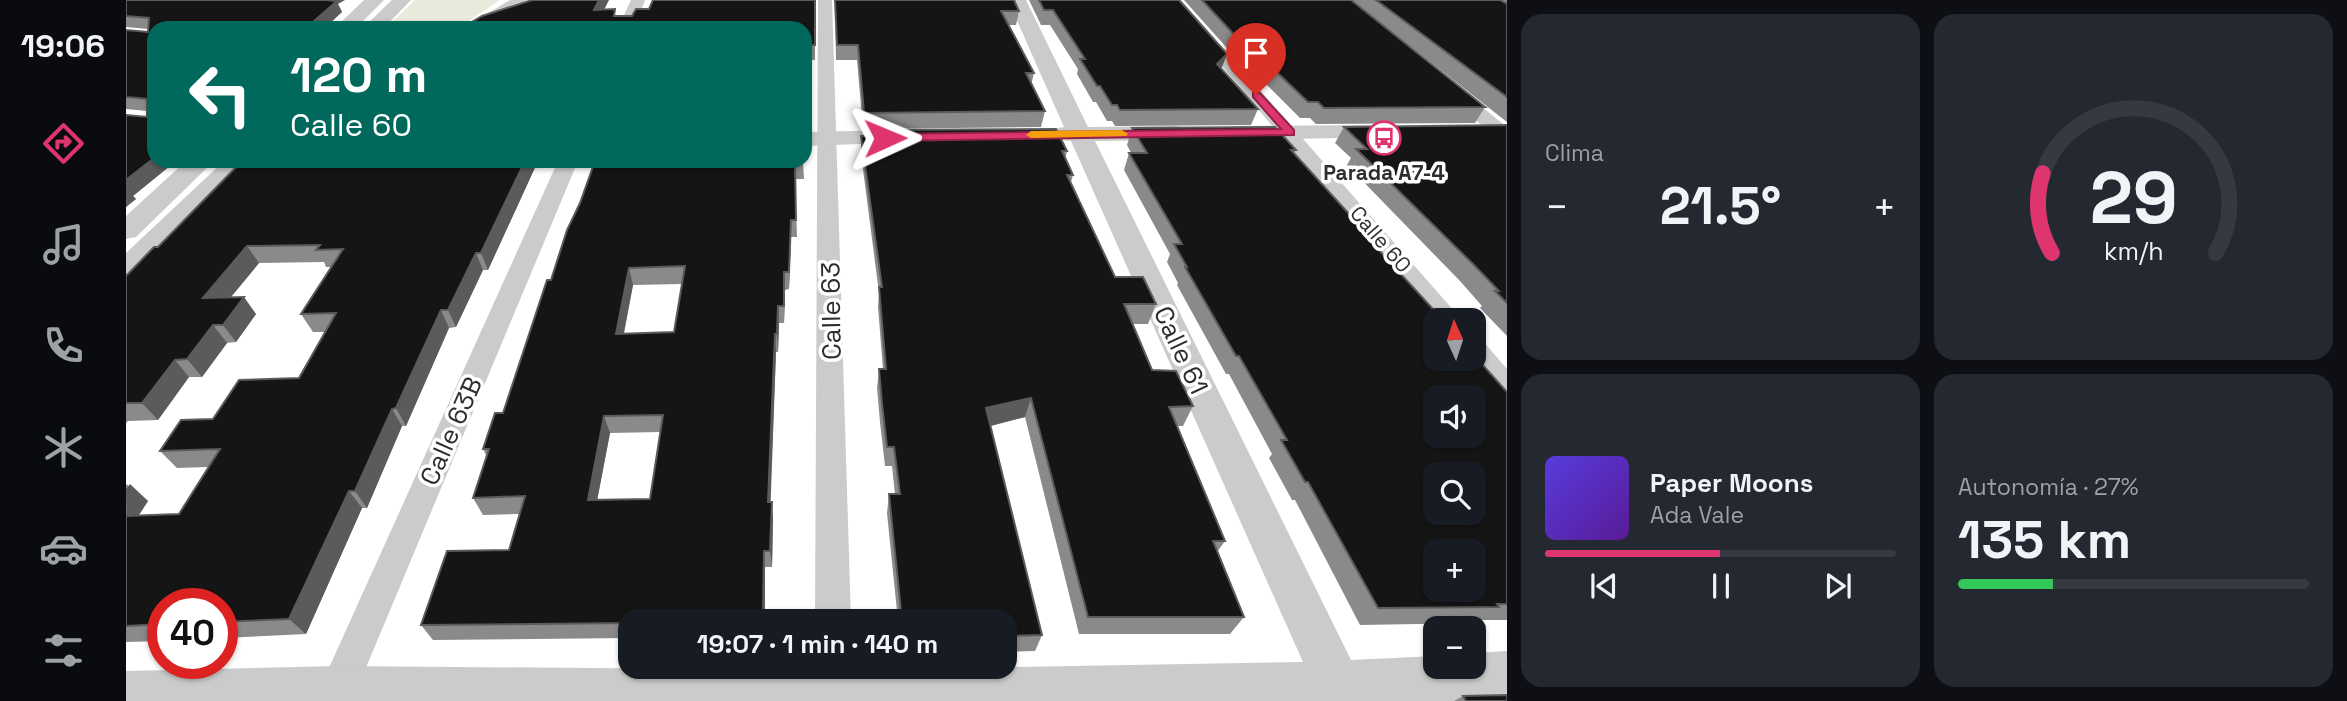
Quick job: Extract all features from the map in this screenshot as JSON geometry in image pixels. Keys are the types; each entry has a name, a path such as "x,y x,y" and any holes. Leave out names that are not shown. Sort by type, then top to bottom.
{"street":[{"path":"352,21 375,0"},
{"path":"380,21 402,0"},
{"path":"483,21 520,0"},
{"path":"628,21 638,0"},
{"name":"Calle 63","path":"825,0 817,139 834,609"},
{"name":"Calle 61","path":"1017,0 1341,693"},
{"name":"Calle 60","path":"1174,0 1440,308"},
{"path":"1440,82 1505,133"},
{"path":"1038,135 1409,132"},
{"path":"1462,132 1505,133"},
{"path":"817,139 927,137"},
{"path":"126,231 194,168"},
{"path":"126,270 136,251 229,168"},
{"name":"Calle 63B","path":"336,695 565,168"},
{"path":"1486,362 1507,387"},
{"path":"126,695 336,695 834,687 1341,693 1507,675"}],"shaded area":[{"path":"415,0 500,0 468,21 393,21"}],"building":[{"path":"126,0 337,1 314,21 149,21 149,18 126,16"},
{"path":"532,0 599,0 594,10 615,9 614,16 632,16 636,9 649,9 653,0 815,0 815,45 812,45 812,21 474,21"},
{"path":"835,0 1014,0 1019,11 1001,11 1034,73 1026,73 1045,111 864,113 858,45 837,45"},
{"path":"1039,0 1179,0 1227,54 1217,64 1258,109 1120,110 1117,105 1112,105 1100,86 1097,86 1080,59 1085,59 1053,10 1044,10"},
{"path":"1202,0 1351,0 1485,107 1324,108 1318,102 1308,102 1243,40 1241,42"},
{"path":"1376,0 1500,0 1507,4 1507,97"},
{"path":"126,30 147,32 147,99 126,97"},
{"path":"126,115 147,117 147,164 126,180"},
{"path":"1507,125 1507,303 1473,264 1356,149 1367,149 1344,127"},
{"path":"1275,127 1296,150 1291,150 1432,308 1423,308 1423,371 1486,371 1486,368 1507,392 1507,604 1497,604 1499,607 1378,608 1308,482 1305,482 1281,440 1287,440 1185,267 1174,244 1182,244 1129,153 1147,153 1132,128"},
{"path":"1056,129 1067,151 1062,151 1073,175 1067,175 1115,277 1143,277 1156,304 1124,304 1152,370 1176,371 1193,406 1169,407 1225,541 1213,541 1244,617 1088,617 1031,398 986,408 1042,635 1017,636 1017,609 901,609 889,494 900,494 894,447 887,447 882,403 879,369 886,369 879,287 882,287 861,136 867,136 866,130"},
{"path":"235,168 522,168 481,253 476,253 448,310 441,310 396,408 392,409 355,491 349,491 289,619 238,621 238,588 147,588 147,625 126,626 126,516 179,514 220,449 160,451 181,420 213,419 239,380 299,378 336,313 301,314 343,249 316,250 320,245 247,246 203,298 244,297 223,325 213,325 187,359 175,360 142,403 126,403 126,276 154,247 158,247"},
{"path":"592,168 795,168 796,220 791,220 789,272 784,272 784,306 778,306 775,334 768,502 772,502 770,551 764,551 763,609 618,609 618,623 421,625 447,551 509,550 525,496 473,498 489,449 483,449 495,413 503,413 547,280 551,280 567,230","holes":["685,266 674,332 616,334 629,268","663,415 650,499 588,500 604,416"]},
{"path":"1507,695 1507,701 1466,701 1463,696"}],"slow traffic":[{"path":"1031,135 1122,134"}],"place":[{"name":"Parada A7-4","path":"1384,138"}],"route":[{"path":"885,138 1290,133 1256,95"}]}
